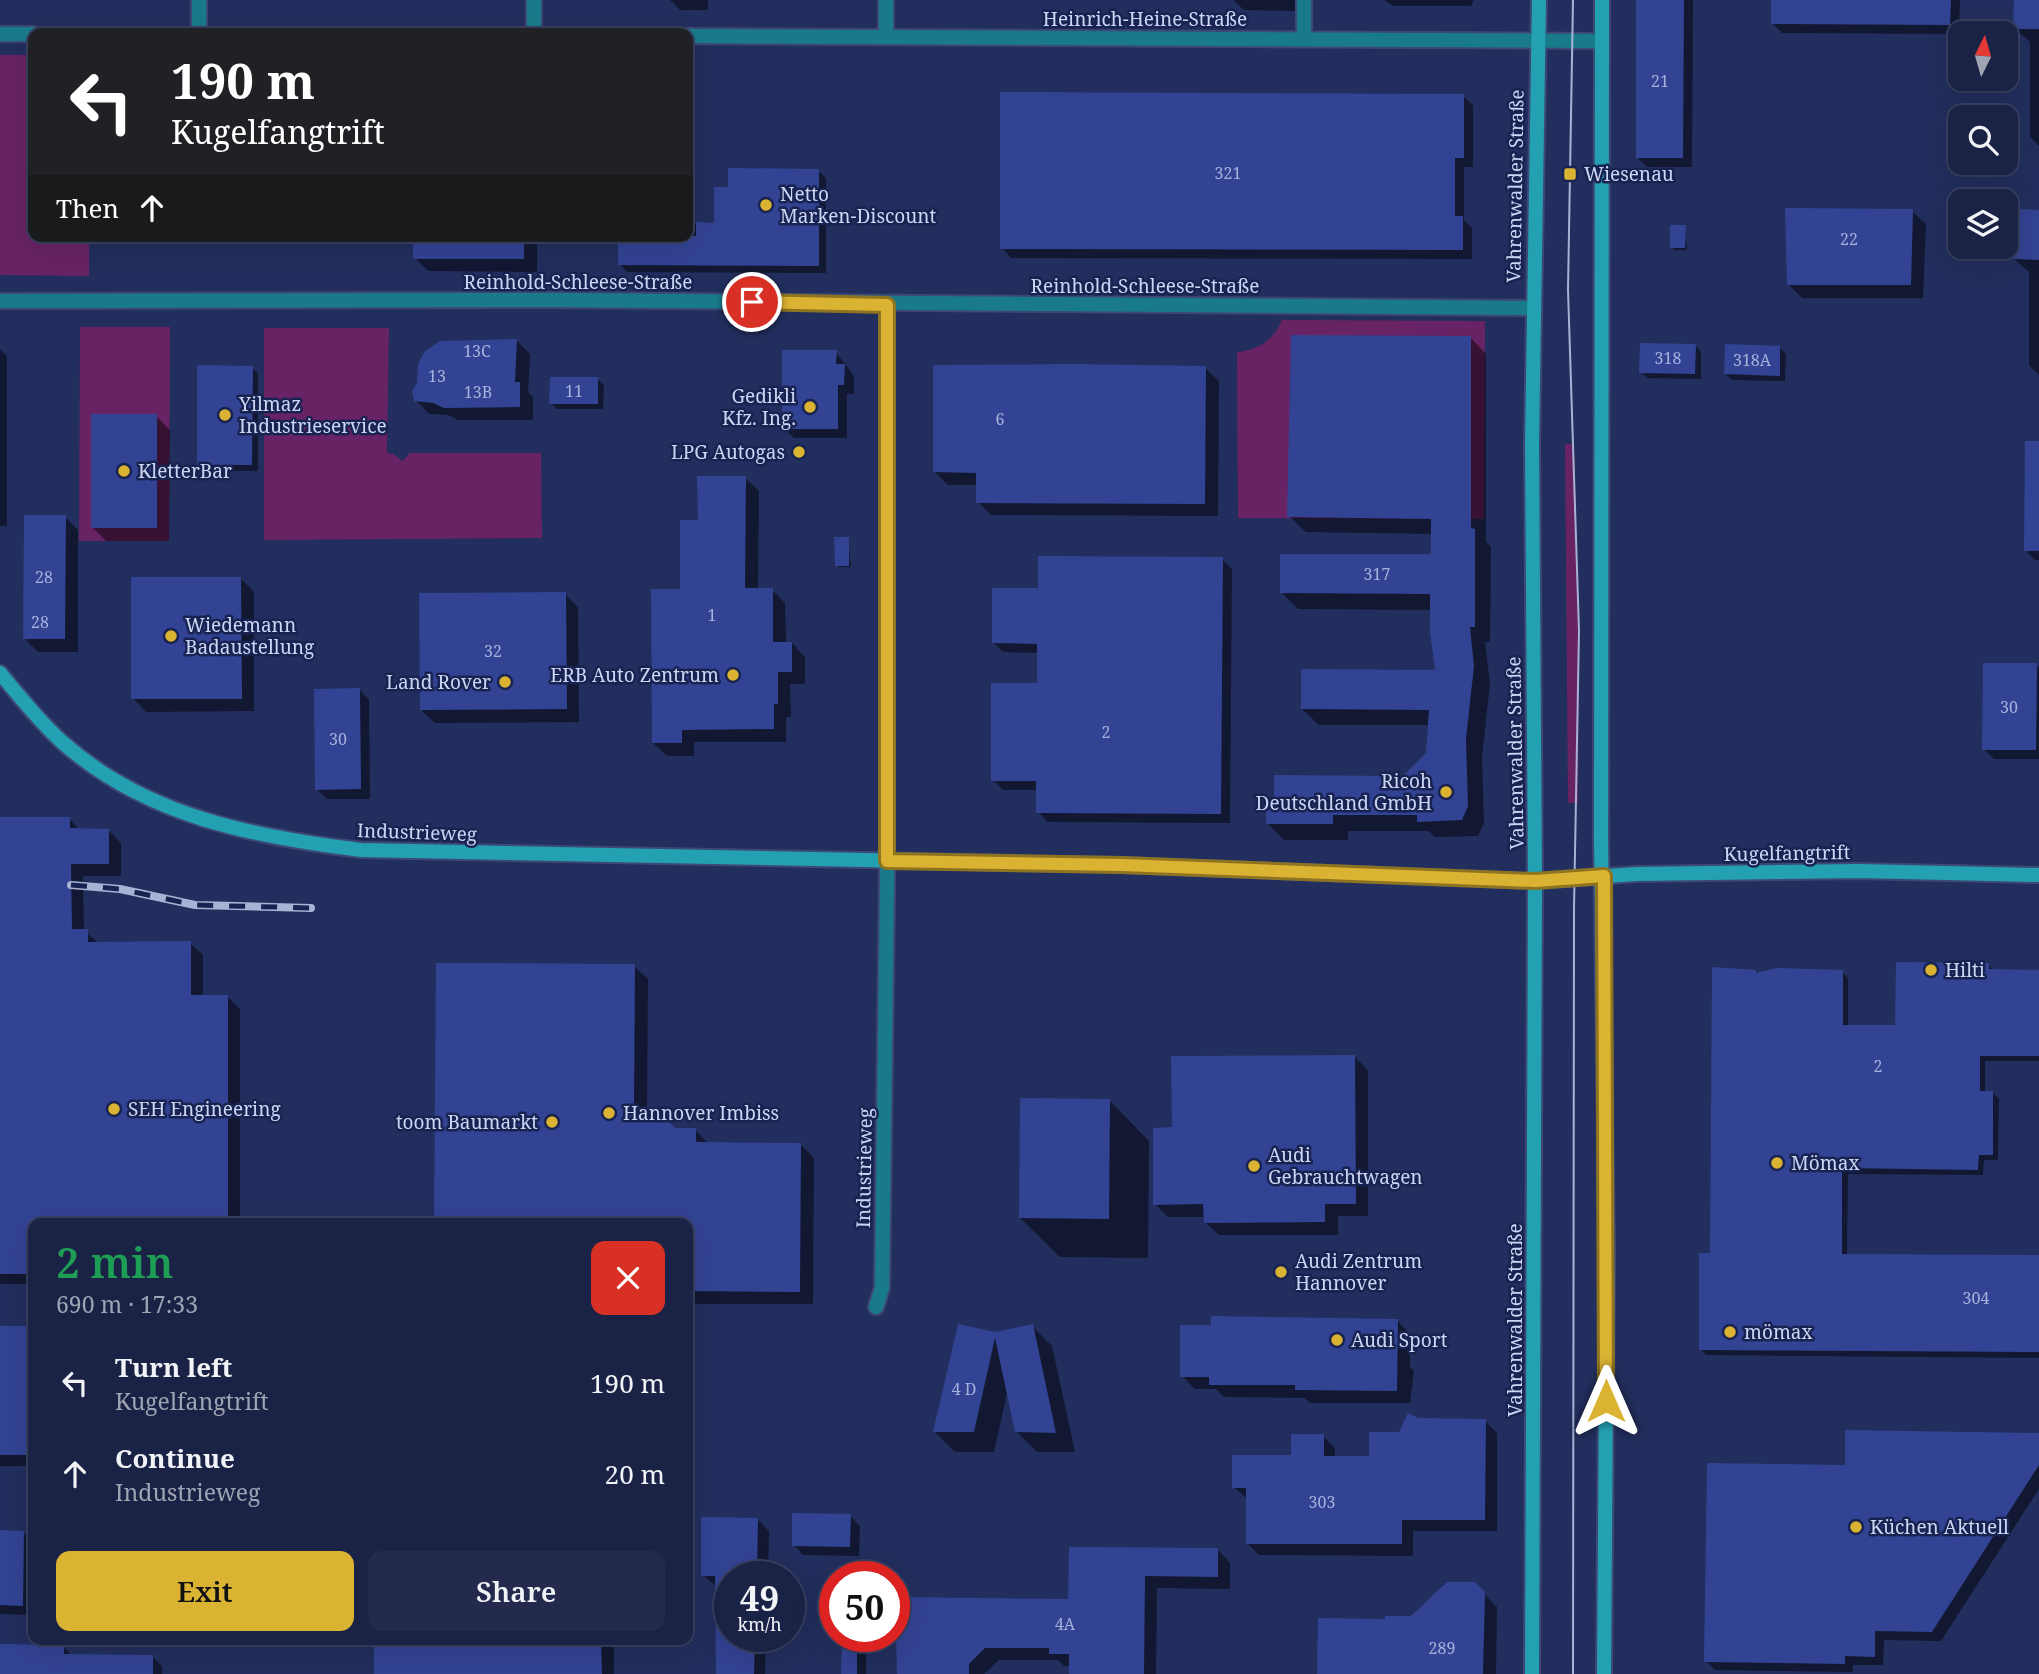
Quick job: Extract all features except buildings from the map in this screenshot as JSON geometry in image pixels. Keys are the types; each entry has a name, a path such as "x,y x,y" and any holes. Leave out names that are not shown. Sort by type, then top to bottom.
{"main road":[{"name":"Vahrenwalder Straße","path":"1532,1674 1535,881 1533,308 1539,0"},
{"path":"1602,0 1607,1254 1605,1674"},
{"name":"Industrieweg","path":"0,673 61,740 99,770 154,801 219,825 286,841 427,853 1122,865 1535,881"},
{"name":"Kugelfangtrift","path":"1535,881 1604,876 1859,872 2039,875"}],"street":[{"path":"199,0 199,28"},
{"path":"534,0 534,28"},
{"path":"886,0 886,36"},
{"path":"1304,0 1304,39"},
{"path":"0,34 28,34"},
{"name":"Heinrich-Heine-Straße","path":"693,36 1601,41"},
{"name":"Reinhold-Schleese-Straße","path":"0,301 553,300 887,305 1533,308"},
{"path":"887,305 887,861"},
{"name":"Industrieweg","path":"876,1307 882,1288 887,861"}],"shaded area":[{"path":"0,55 28,55 28,242 89,242 89,276 0,275"},
{"path":"1282,320 1485,321 1484,519 1238,518 1237,352 1264,343 1275,333"},
{"name":"KletterBar","path":"80,327 170,327 169,541 79,541"},
{"path":"264,328 389,328 387,453 402,461 410,453 541,453 542,538 264,540"},
{"path":"1565,444 1574,444 1579,631 1578,803 1568,803"}],"tram line":[{"path":"1573,0 1568,290 1579,631 1574,909 1573,1674"}],"railway":[{"path":"71,885 120,889 195,905 311,908"}],"place":[{"name":"Wiesenau","path":"1570,174"},
{"name":"Netto Marken-Discount","path":"766,205"},
{"name":"Gedikli Kfz. Ing.","path":"810,407"},
{"name":"Yilmaz Industrieservice","path":"225,415"},
{"name":"LPG Autogas","path":"799,452"},
{"name":"KletterBar","path":"124,471"},
{"name":"Wiedemann Badaustellung","path":"171,636"},
{"name":"ERB Auto Zentrum","path":"733,675"},
{"name":"Land Rover","path":"505,682"},
{"name":"Ricoh Deutschland GmbH","path":"1446,792"},
{"name":"Hilti","path":"1931,970"},
{"name":"SEH Engineering","path":"114,1109"},
{"name":"Hannover Imbiss","path":"609,1113"},
{"name":"toom Baumarkt","path":"552,1122"},
{"name":"Mömax","path":"1777,1163"},
{"name":"Audi Gebrauchtwagen","path":"1254,1166"},
{"name":"Audi Zentrum Hannover","path":"1281,1272"},
{"name":"mömax","path":"1730,1332"},
{"name":"Audi Sport","path":"1337,1340"},
{"name":"Küchen Aktuell","path":"1856,1527"}],"route":[{"path":"752,302 887,305 887,861 1122,865 1535,881 1604,876 1606,1401"}]}
